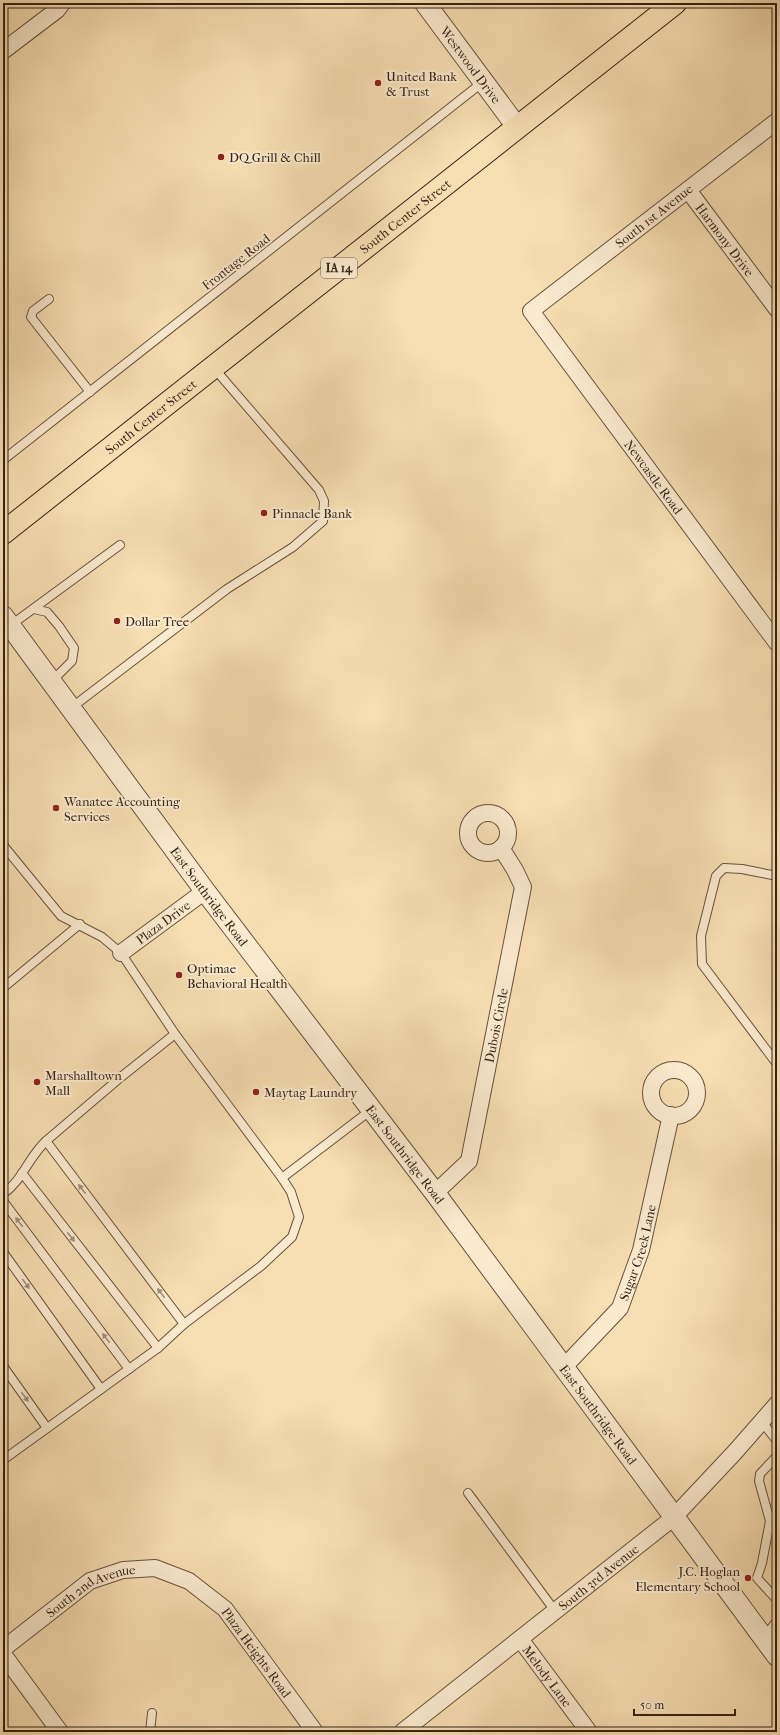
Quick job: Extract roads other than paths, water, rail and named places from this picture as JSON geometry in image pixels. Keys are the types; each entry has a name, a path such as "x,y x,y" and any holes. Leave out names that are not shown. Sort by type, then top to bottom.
{"main road":[{"name":"South Center Street","path":"3,533 674,3"}],"street":[{"path":"3,51 57,10 62,3"},
{"name":"Westwood Drive","path":"425,3 517,127"},
{"name":"South 1st Avenue","path":"531,311 777,121"},
{"name":"Harmony Drive","path":"688,190 777,309"},
{"name":"Newcastle Road","path":"531,311 777,643"},
{"name":"East Southridge Road","path":"6,621 205,891 435,1193 673,1518 777,1656"},
{"name":"Dubois Circle","path":"435,1193 469,1161 523,887 518,875 501,848"},
{"name":"Plaza Drive","path":"120,953 205,891"},
{"name":"Sugar Creek Lane","path":"563,1368 620,1308 641,1250 671,1115"},
{"name":"South 3rd Avenue","path":"402,1732 673,1518 777,1404"},
{"name":"South 2nd Avenue","path":"3,1649 90,1581 124,1570 155,1568 189,1581"},
{"name":"Plaza Heights Road","path":"189,1581 225,1609 315,1732"},
{"name":"Melody Lane","path":"520,1639 589,1732"},
{"path":"3,1654 60,1732"}],"lane":[{"name":"Frontage Road","path":"3,460 484,82"},
{"path":"49,299 33,311 31,317 90,392"},
{"path":"70,708 227,590 293,547 323,521 324,501 319,490 213,367"},
{"path":"6,621 34,609 120,545"},
{"path":"34,609 47,612 59,626 74,648 72,661 64,671 51,682"},
{"path":"3,845 61,916 80,924 102,937 120,953 176,1034 282,1178 291,1192 300,1217 292,1237 261,1266 184,1324 158,1348 3,1460"},
{"path":"777,876 742,868 724,868 716,876 701,936 702,964 777,1064"},
{"path":"3,988 80,924"},
{"path":"3,1194 13,1187 35,1152 46,1141 121,1077 176,1034"},
{"path":"282,1178 371,1110"},
{"path":"46,1141 184,1324"},
{"path":"22,1173 158,1348"},
{"path":"3,1201 129,1369"},
{"path":"3,1252 101,1389"},
{"path":"3,1366 47,1428"},
{"path":"762,1422 777,1441"},
{"path":"777,1456 760,1474 758,1481 770,1520 762,1563 757,1578 777,1600"},
{"path":"468,1493 556,1611"},
{"path":"764,1638 777,1621"},
{"path":"150,1732 152,1713"}],"place":[{"name":"United Bank & Trust","path":"378,83"},
{"name":"DQ Grill & Chill","path":"221,157"},
{"name":"Pinnacle Bank","path":"264,513"},
{"name":"Dollar Tree","path":"117,621"},
{"name":"Wanatee Accounting Services","path":"56,808"},
{"name":"Optimae Behavioral Health","path":"179,975"},
{"name":"Marshalltown Mall","path":"37,1082"},
{"name":"Maytag Laundry","path":"256,1092"},
{"name":"J.C. Hoglan Elementary School","path":"748,1578"}]}
